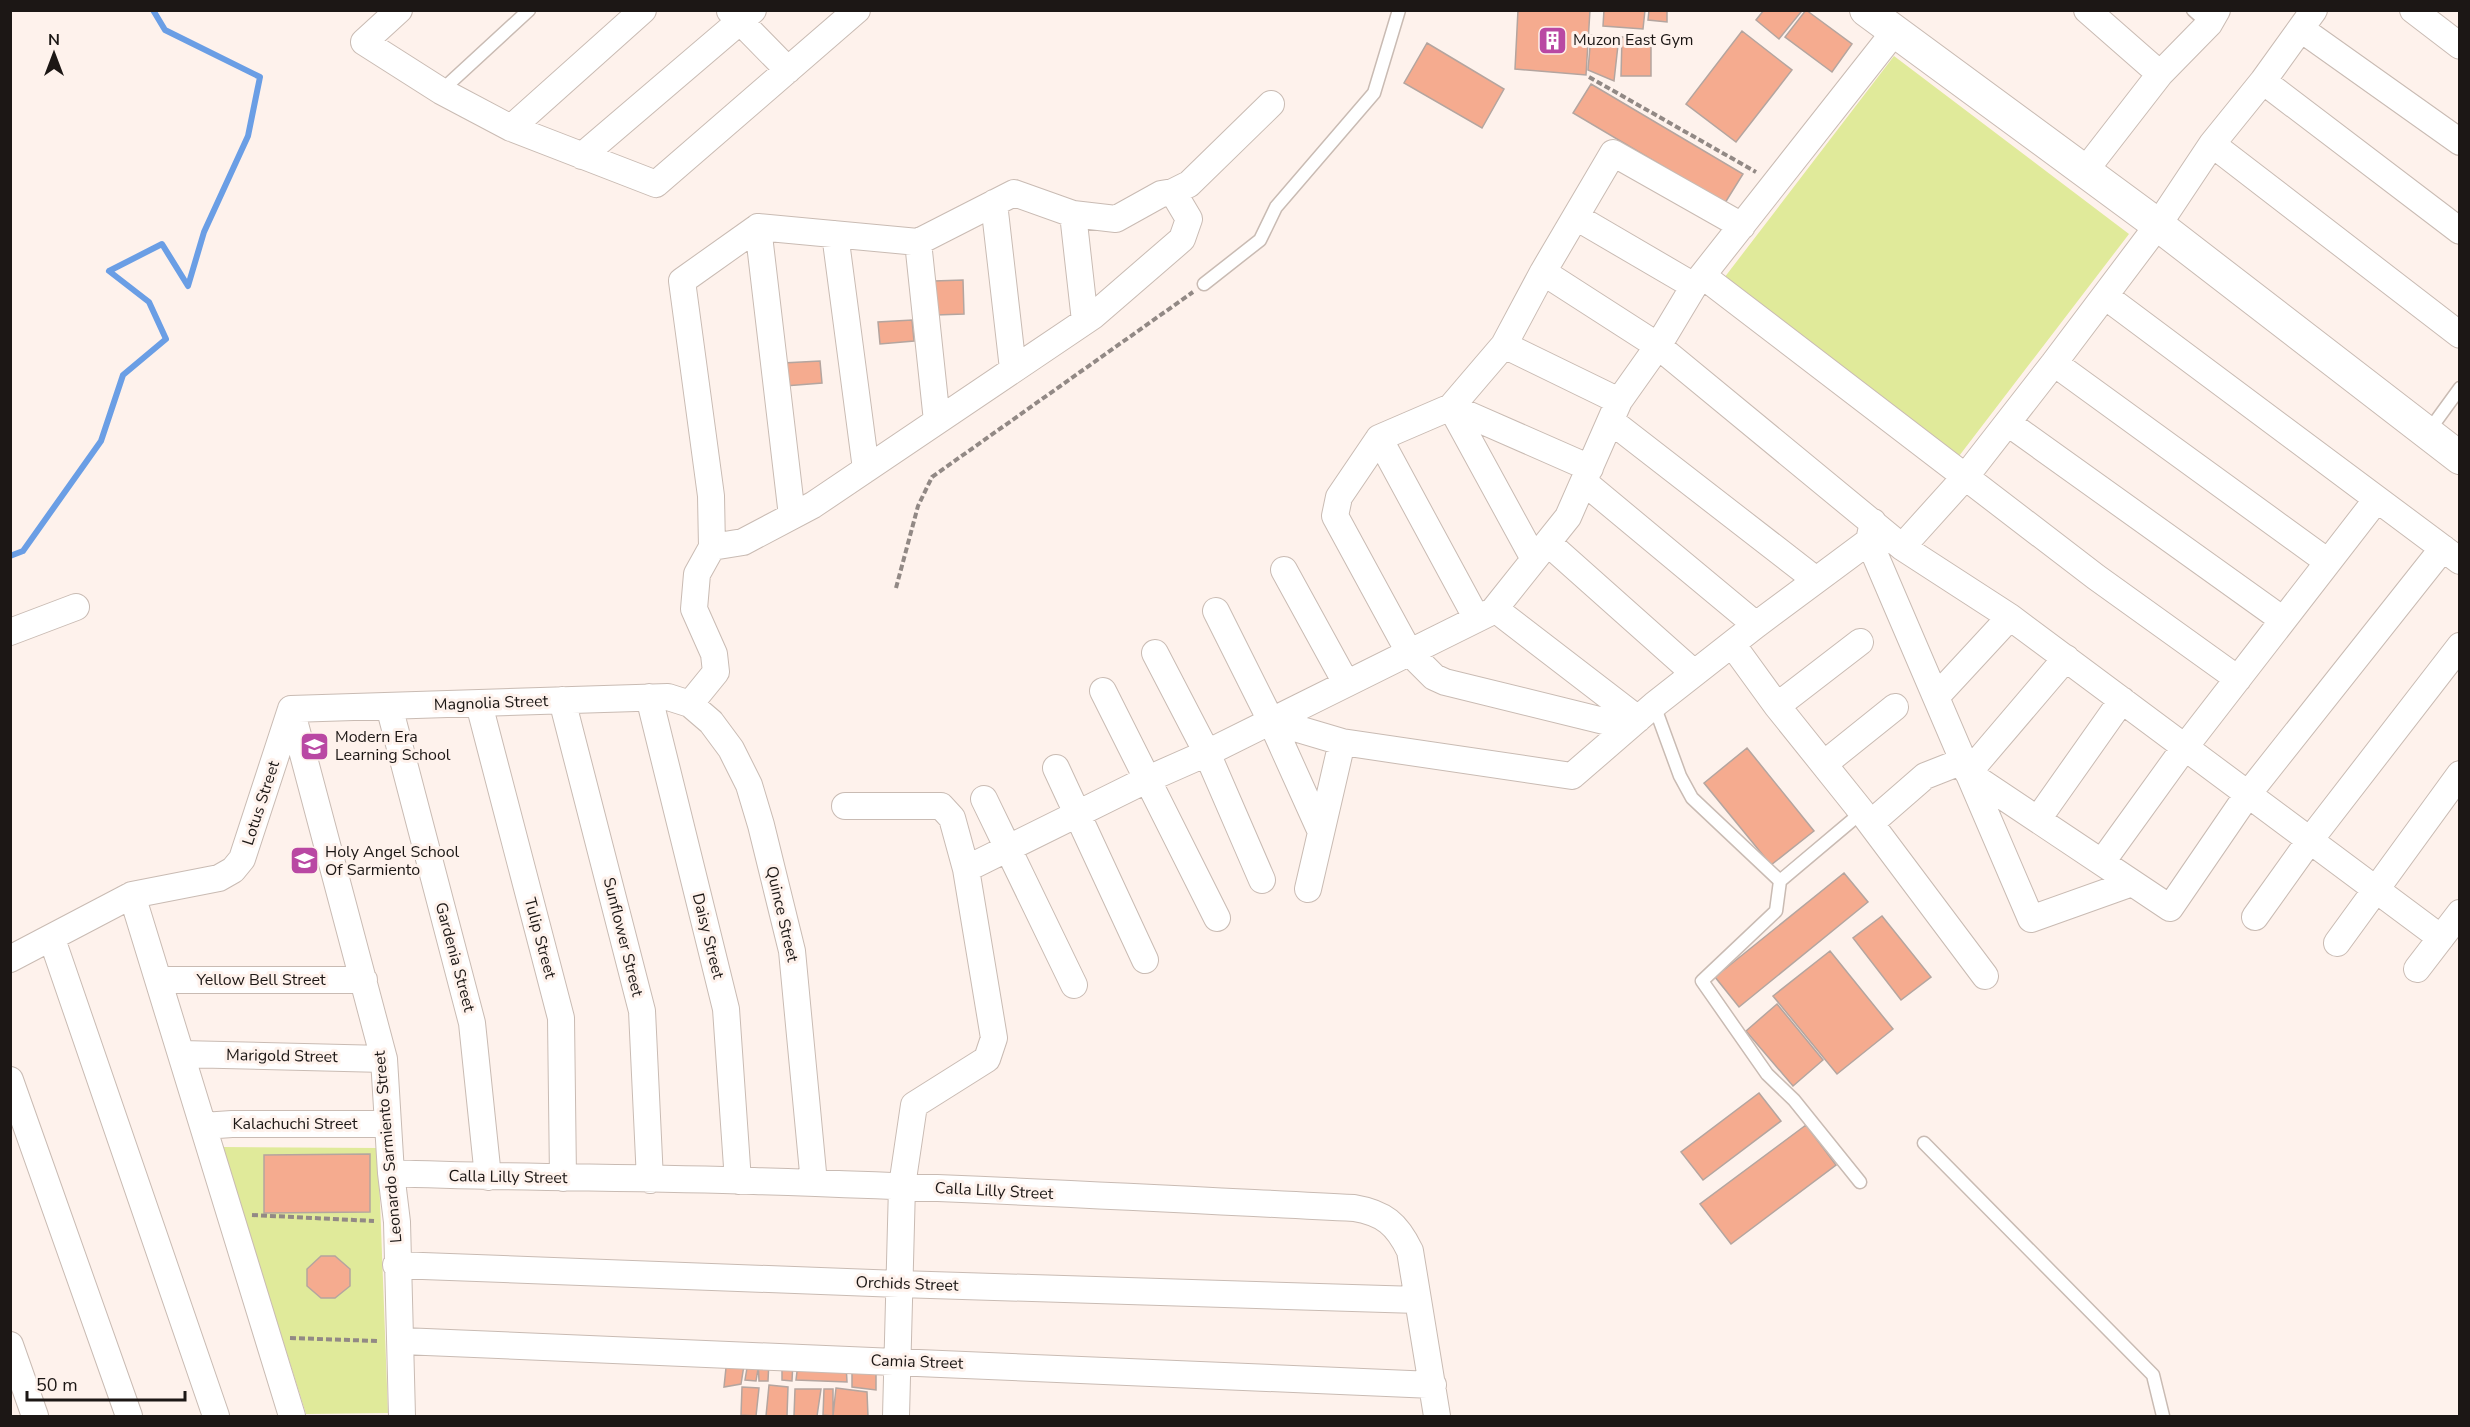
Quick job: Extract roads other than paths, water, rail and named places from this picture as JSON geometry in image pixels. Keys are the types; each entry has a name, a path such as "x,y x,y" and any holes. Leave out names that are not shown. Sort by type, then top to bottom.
{"street":[{"path":"399,10 364,42 441,91 511,128 656,184 857,10"},
{"path":"511,128 643,10"},
{"path":"1866,10 2158,225 2460,458"},
{"path":"2087,10 2160,74"},
{"path":"2413,10 2460,46"},
{"path":"582,156 741,14 788,70"},
{"path":"2084,172 2206,15"},
{"path":"1902,547 1966,476 2055,363 2158,225 2212,144 2308,20 2460,142"},
{"path":"966,869 1148,779 1207,753 1486,614 1568,517 1615,411 1699,281 1895,31"},
{"path":"2263,81 2460,231"},
{"path":"690,704 716,672 714,654 694,609 697,574 712,547 711,496 682,280 758,227 918,242 1014,193 1072,214 1116,219 1161,194 1173,192 1189,184 1271,104"},
{"path":"2212,144 2460,335"},
{"path":"1640,717 1445,682 1429,673 1409,652 1335,516 1339,497 1379,438 1450,407 1504,345 1543,272 1613,153 1742,226"},
{"path":"712,547 743,542 813,505 1085,321 1182,240 1189,219 1173,192"},
{"path":"994,203 1013,369"},
{"path":"1072,214 1085,321"},
{"path":"1576,216 1699,281 1966,476 2096,577 2238,679"},
{"path":"758,227 792,516"},
{"path":"836,234 866,469"},
{"path":"918,242 937,421"},
{"path":"1543,272 1658,346 1871,531 1902,547 2010,616 2441,938"},
{"path":"1966,767 2038,819 2170,908 2248,794 2451,554 2105,296"},
{"path":"1504,345 1615,411 1816,580"},
{"path":"2055,363 2328,562"},
{"path":"1450,407 1587,475 1756,625"},
{"path":"1450,407 1541,551 1694,673"},
{"path":"2008,423 2283,620"},
{"path":"1379,438 1486,614 1640,717"},
{"path":"2102,862 2185,747 2377,498"},
{"path":"1271,721 1342,742 1572,776 1694,673 1816,580 1871,531"},
{"path":"1871,531 1936,697 2031,919 2132,883"},
{"path":"1284,570 1346,683"},
{"path":"10,632 76,607"},
{"path":"1216,611 1271,721 1321,832"},
{"path":"1936,697 2010,616"},
{"path":"1777,706 1860,642"},
{"path":"1732,644 1985,976"},
{"path":"2255,917 2310,840 2460,646"},
{"path":"1155,653 1207,753 1262,880"},
{"path":"1866,817 1925,776 1966,767 2066,658"},
{"path":"1103,691 1217,918"},
{"name":"Magnolia Street","path":"291,709 650,697 668,697 690,704"},
{"name":"Daisy Street","path":"650,697 726,1009 738,1180"},
{"name":"Sunflower Street","path":"562,700 642,1011 651,1179"},
{"path":"2038,819 2122,700"},
{"name":"Tulip Street","path":"479,704 561,1018 563,1178"},
{"name":"Quince Street","path":"690,704 711,722 731,749 749,785 761,825 792,951 814,1183"},
{"name":"Gardenia Street","path":"389,706 472,1023 488,1177"},
{"path":"1824,764 1895,707"},
{"name":"Lotus Street","path":"10,959 52,939 132,895 219,878 233,870 242,859 291,709"},
{"name":"Leonardo Sarmiento Street","path":"291,709 384,1059 387,1124 397,1222 396,1265 402,1341 402,1416"},
{"path":"1308,889 1342,742"},
{"path":"1056,768 1145,960"},
{"path":"2337,943 2460,774"},
{"path":"984,799 1074,985"},
{"path":"845,806 941,806 952,819 966,869 994,1038 987,1059 915,1103 902,1186 896,1416"},
{"path":"132,895 292,1416"},
{"path":"2416,969 2460,913"},
{"path":"52,939 216,1416"},
{"name":"Yellow Bell Street","path":"159,980 364,980"},
{"name":"Marigold Street","path":"181,1054 384,1059"},
{"path":"10,1080 129,1416"},
{"name":"Kalachuchi Street","path":"203,1126 387,1124"},
{"name":"Calla Lilly Street","path":"391,1173 488,1177 738,1180 902,1186 1354,1208 1374,1211 1401,1234 1410,1251 1437,1416"},
{"name":"Orchids Street","path":"396,1265 1418,1300"},
{"name":"Camia Street","path":"402,1341 897,1360 1433,1385"},
{"path":"10,1346 35,1416"}],"lane":[{"path":"441,91 529,10"},
{"path":"1204,284 1260,240 1276,207 1374,93 1399,10"},
{"path":"2428,433 2460,388"},
{"path":"1640,717 1692,798 1780,881"},
{"path":"1860,1182 1794,1100 1767,1074 1702,981 1776,911 1780,881 1866,817"},
{"path":"1924,1143 2153,1375 2163,1416"}],"waterway":[{"path":"10,556 23,551 101,441 123,375 166,339 149,302 109,271 162,244 188,286 204,232 248,136 260,77 165,30 153,10"}],"place":[{"name":"Muzon East Gym","path":"1552,40"},
{"name":"Modern Era Learning School","path":"314,746"},
{"name":"Holy Angel School Of Sarmiento","path":"304,861"}]}
